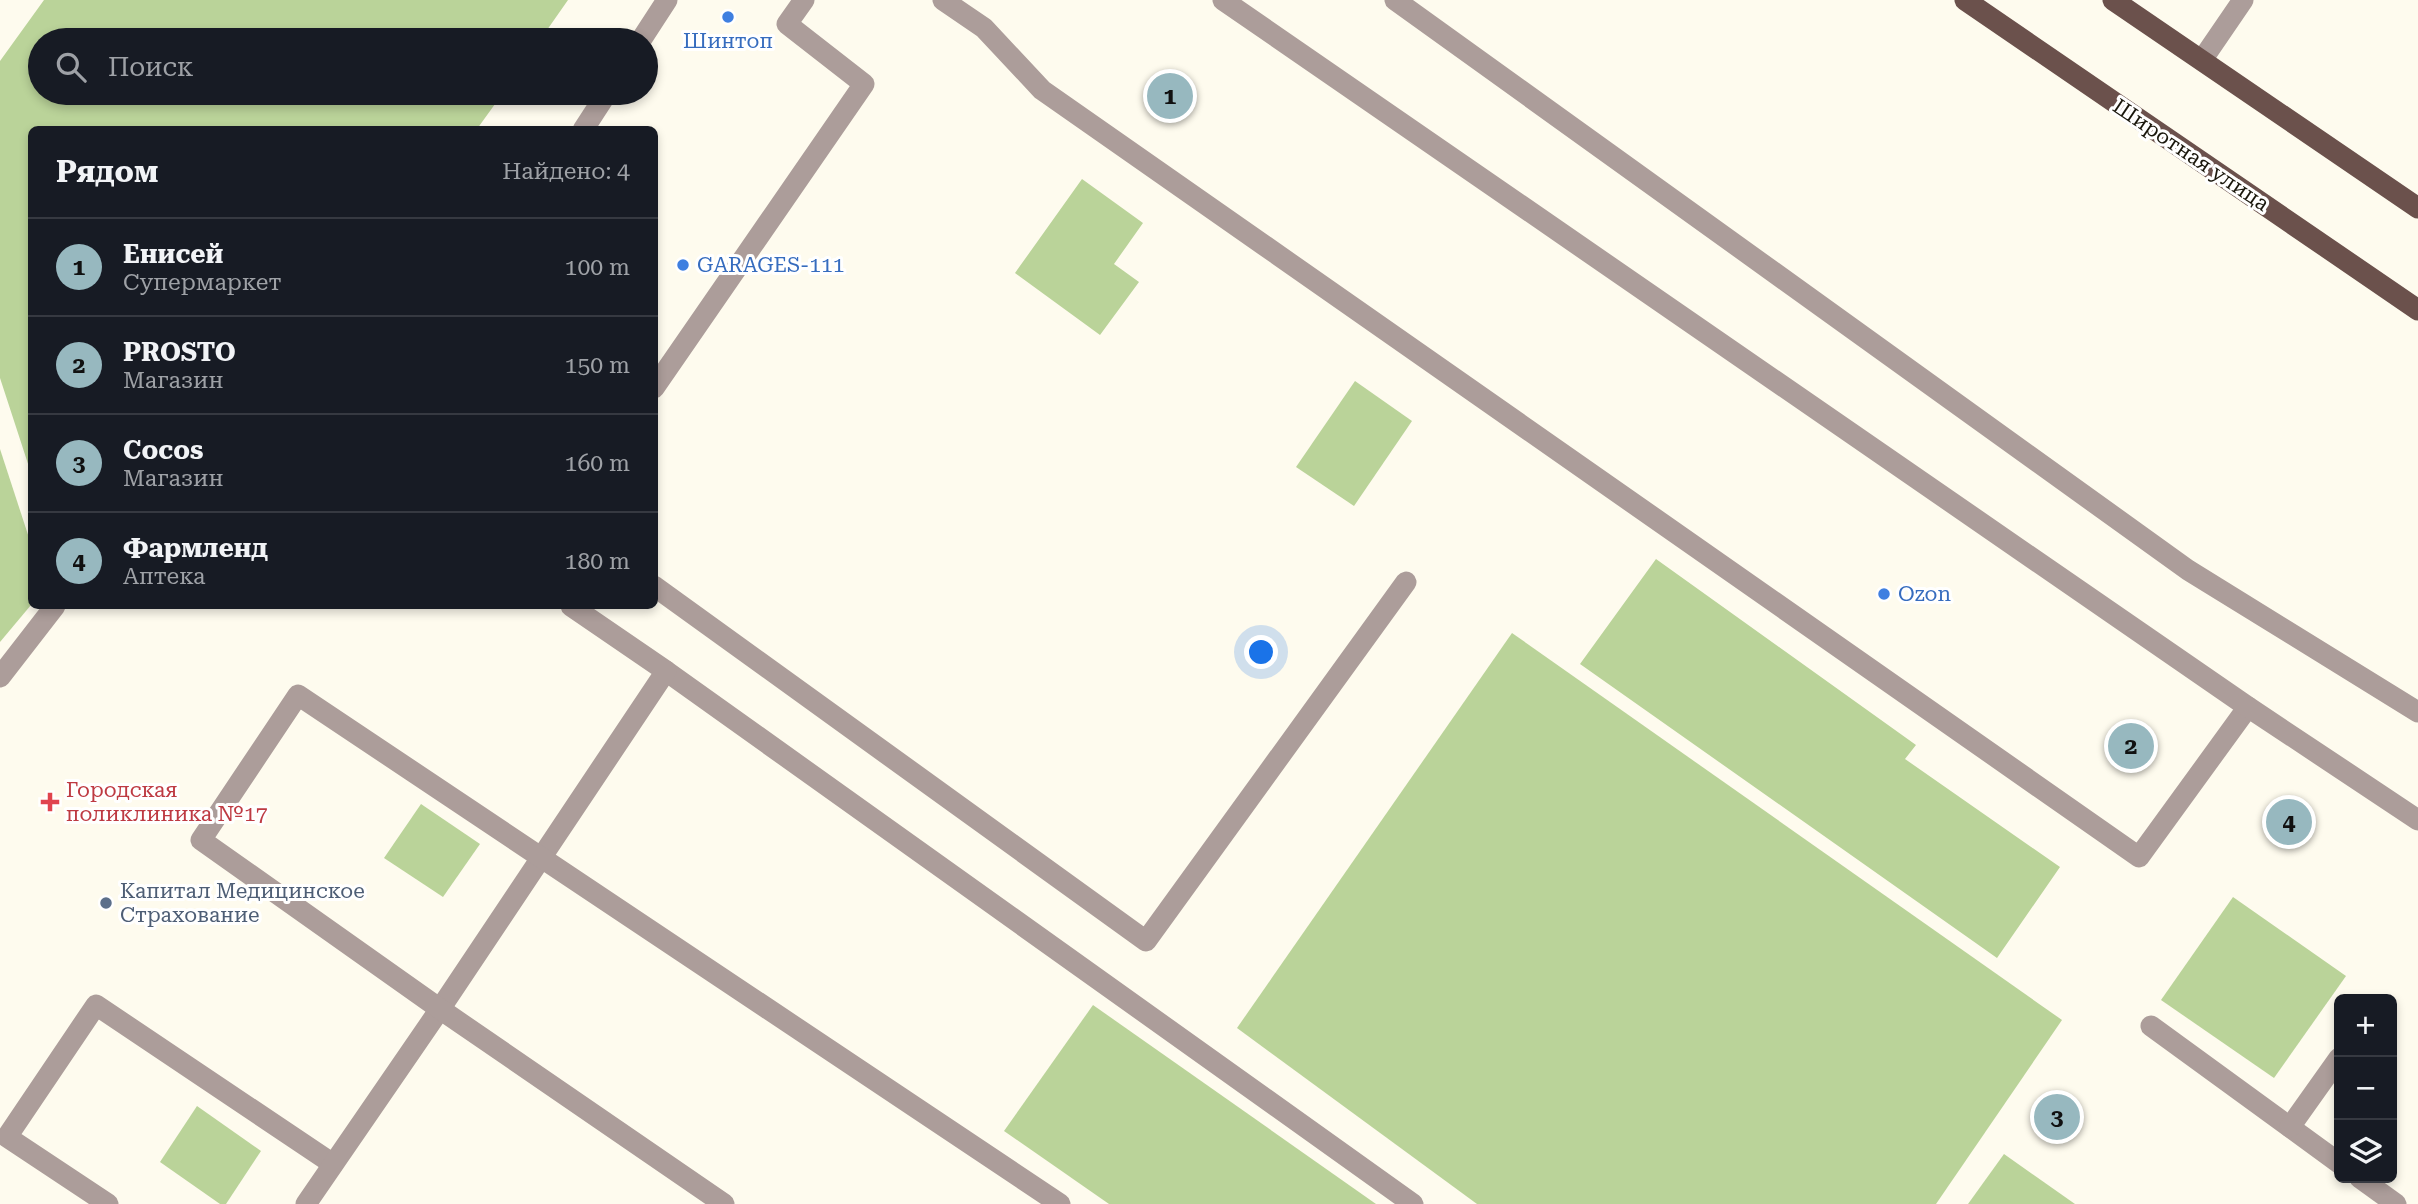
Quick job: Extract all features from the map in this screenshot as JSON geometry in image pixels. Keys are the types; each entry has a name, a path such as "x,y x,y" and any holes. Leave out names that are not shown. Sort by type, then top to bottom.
{"main road":[{"name":"Широтная улица","path":"1965,0 2418,310"},
{"path":"2113,0 2418,208"}],"lane":[{"path":"649,28 667,0"},
{"path":"658,382 864,84 787,24 804,0"},
{"path":"1223,0 2248,707 2418,820"},
{"path":"1395,0 2188,570 2418,712"},
{"path":"2202,60 2243,0"},
{"path":"952,2 984,28 1042,90 2139,857 2248,707"},
{"path":"586,126 599,105"},
{"path":"658,589 1146,941 1406,582"},
{"path":"0,677 53,609"},
{"path":"574,609 666,671 1413,1204"},
{"path":"306,1204 666,671"},
{"path":"723,1204 201,840 298,695 1060,1204"},
{"path":"108,1204 7,1137 96,1005 333,1164"},
{"path":"2151,1026 2334,1159"},
{"path":"2290,1128 2334,1065"},
{"path":"2367,1183 2396,1204"}],"green space":[{"path":"44,0 568,0 548,28 28,28 28,105 494,105 479,126 28,126 28,464 0,378 0,61"},
{"path":"1082,179 1143,223 1114,264 1139,282 1100,335 1015,273"},
{"path":"1355,381 1412,421 1354,506 1296,467"},
{"path":"0,449 28,535 28,609 0,642"},
{"path":"1656,559 1916,745 1905,759 2060,867 1997,958 1580,664"},
{"path":"1512,633 2062,1020 1936,1204 1477,1204 1237,1028"},
{"path":"421,804 480,844 443,897 384,858"},
{"path":"2233,897 2346,976 2274,1078 2161,1000"},
{"path":"1093,1005 1376,1204 1109,1204 1004,1131"},
{"path":"197,1106 261,1151 226,1204 220,1204 160,1162"},
{"path":"2004,1154 2075,1204 1968,1204"}],"place":[{"name":"Шинтоп","path":"728,17"},
{"name":"Енисей","path":"1170,96"},
{"name":"GARAGES-111","path":"683,265"},
{"name":"Ozon","path":"1884,594"},
{"name":"PROSTO","path":"2131,746"},
{"name":"Городская поликлиника №17","path":"50,802"},
{"name":"Фармленд","path":"2289,822"},
{"name":"Капитал Медицинское Страхование","path":"106,903"},
{"name":"Cocos","path":"2057,1117"}]}
